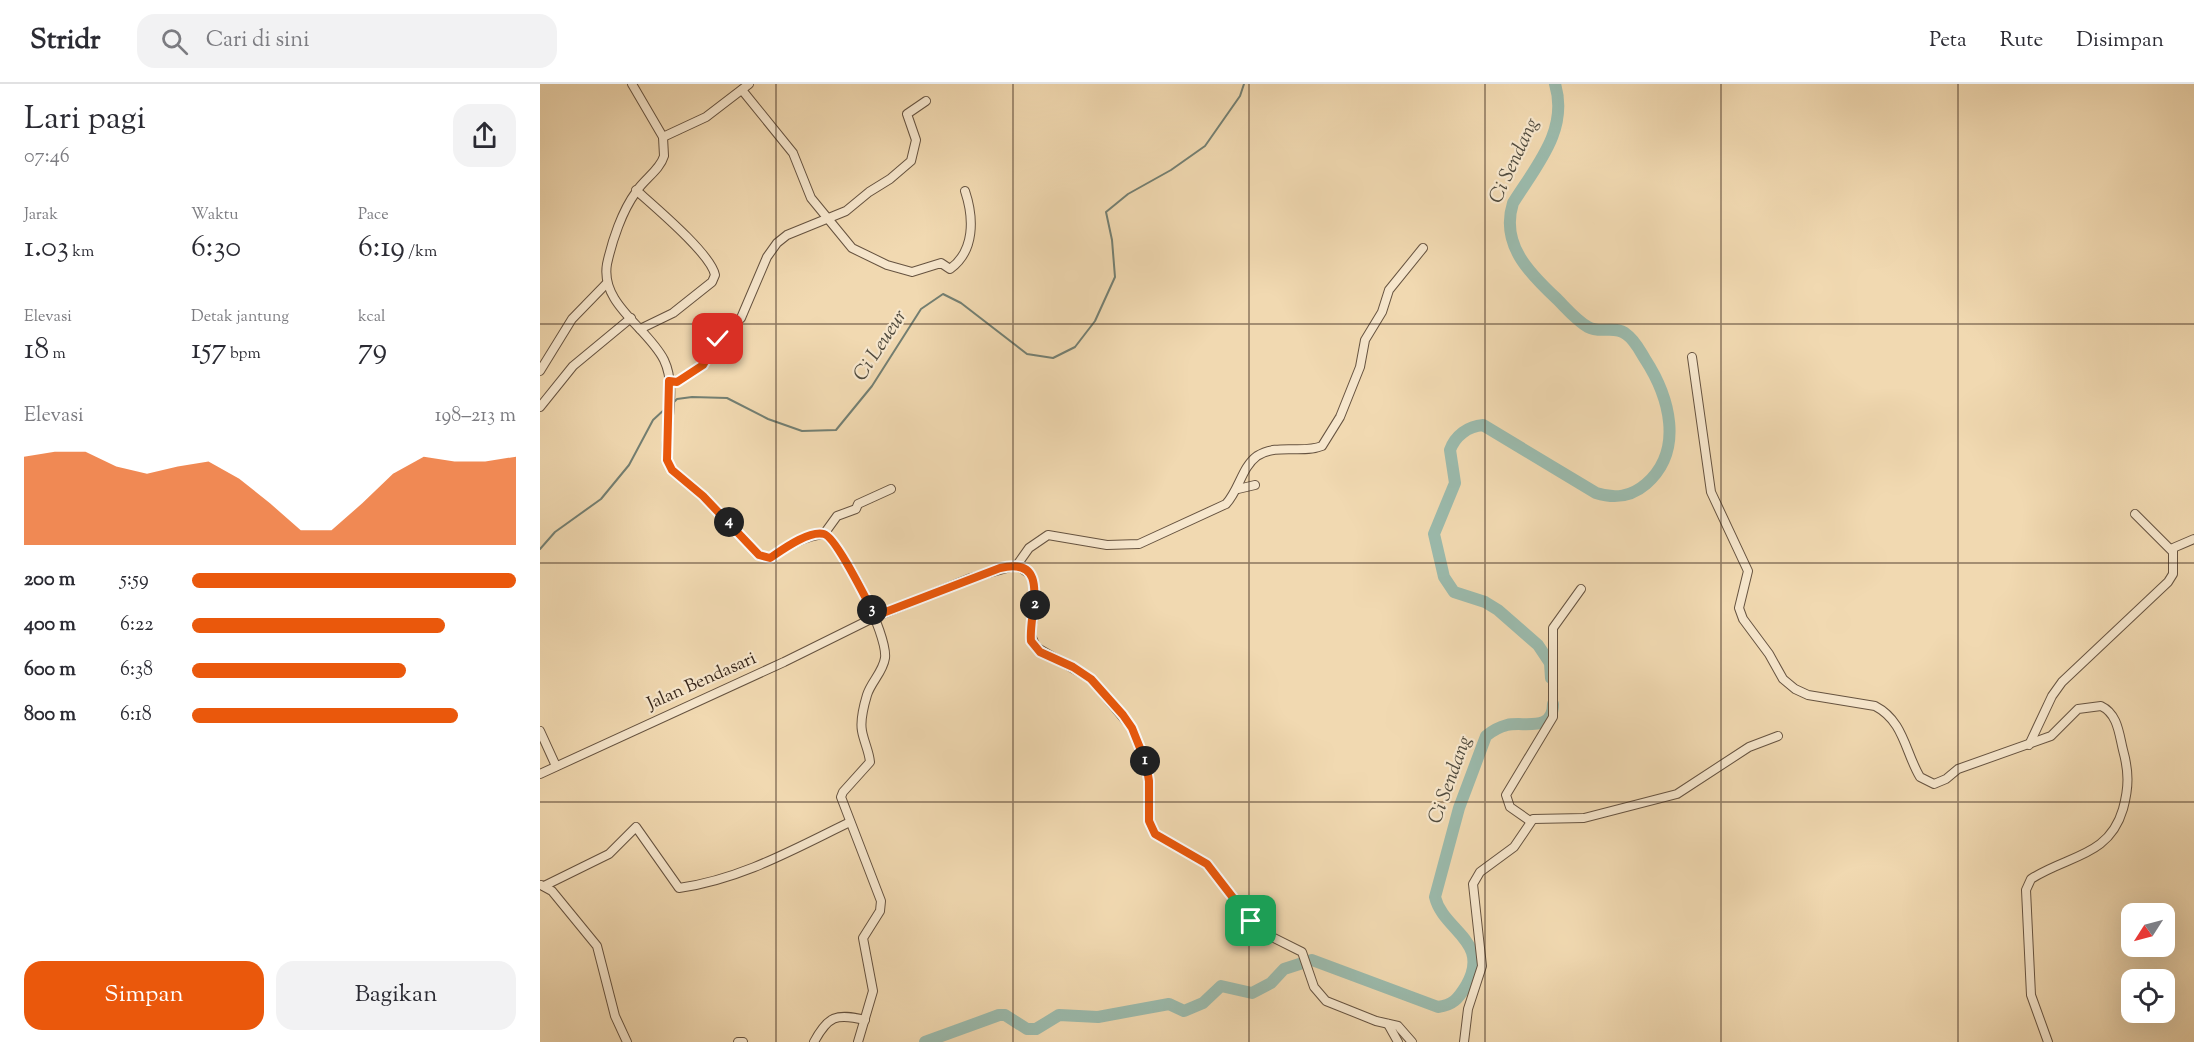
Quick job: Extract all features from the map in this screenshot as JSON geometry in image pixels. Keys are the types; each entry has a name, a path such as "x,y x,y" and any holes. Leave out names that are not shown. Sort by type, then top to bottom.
{"street":[{"path":"632,84 663,137 663,160 636,190 614,239 608,262 607,282 631,318 664,360 670,382 667,460 672,470 703,496 759,555 770,558 794,543 824,534 840,514 856,509 858,504 891,489"},
{"path":"663,137 700,120 745,87 793,153 811,198 852,248 887,265 912,272 941,262 950,269 965,257 972,212 965,191"},
{"path":"670,382 677,382 702,366 720,337 741,318 767,257 777,243 788,235 846,211 911,161 916,140 908,114 926,100"},
{"path":"636,190 691,241 711,263 715,275 712,282 673,313 640,329"},
{"path":"1412,1042 1402,1029 1326,1001 1314,987 1306,957 1297,948 1260,931 1207,864 1155,834 1149,821 1149,781 1146,763 1132,728 1091,679 1036,647 1030,633 1035,610 1034,586 1031,575 1017,565 1029,548 1048,535 1107,545 1139,544 1226,504 1257,457 1294,447 1316,448 1325,442 1340,417 1360,367 1365,340 1382,312 1389,290 1423,248"},
{"path":"540,371 572,319 607,282"},
{"path":"540,407 573,366 631,318"},
{"path":"1692,357 1711,492 1748,571 1740,613 1747,628 1770,654 1783,679 1809,695 1875,706 1883,710 1895,721 1916,769 1929,783 1939,783 1958,769 2057,733 2078,709 2101,706 2108,709 2115,720 2129,773 2127,794 2119,823 2110,838 2097,847 2038,874 2027,884 2031,995 2048,1042"},
{"path":"1238,489 1255,486"},
{"path":"2029,745 2052,696 2062,682 2171,578 2174,569 2172,551 2135,514"},
{"path":"824,534 839,549 875,616 885,659 867,694 862,721 862,732 870,762 842,794 850,822 881,901 880,911 862,940 873,987 858,1042"},
{"path":"2172,551 2177,544 2194,539"},
{"name":"Jalan Bendasari","path":"540,774 784,662 875,616 971,578 1017,565"},
{"path":"1530,821 1510,807 1506,795 1553,717 1553,628 1581,589"},
{"path":"540,731 556,766"},
{"path":"1464,1042 1468,1009 1482,966 1473,884 1480,872 1514,847 1530,821 1539,817 1584,818 1677,794 1749,747 1778,736"},
{"path":"542,885 609,854 636,827 679,888 713,883 749,871 850,822"},
{"path":"542,885 552,891 595,943 615,1016 627,1042"},
{"path":"814,1042 823,1026 834,1018 846,1016 865,1020"},
{"path":"1388,1024 1398,1042"},
{"path":"738,1042 743,1042"}],"waterway":[{"name":"Ci Leueur","path":"673,403 677,399 692,397 727,398 768,419 802,431 836,430 872,386 921,309 943,294 961,303 1027,354 1053,358 1075,347 1095,321 1115,277 1112,240 1106,212 1128,194 1171,170 1205,146 1240,96 1244,84"},
{"name":"Ci Sendang","path":"1551,678 1550,663 1538,645 1498,610 1485,602 1454,592 1444,577 1434,534 1455,483 1450,450 1459,436 1472,427 1483,425 1596,493 1610,496 1629,494 1646,484 1658,470 1666,455 1669,439 1666,406 1654,374 1635,342 1622,331 1597,330 1588,327 1572,314 1527,268 1514,245 1510,232 1513,203 1540,161 1554,132 1558,117 1555,84"},
{"name":"Ci Leueur","path":"540,549 555,532 601,499 629,465 653,420 666,408"},
{"name":"Ci Sendang","path":"925,1042 999,1015 1005,1015 1027,1029 1036,1029 1059,1015 1098,1017 1169,1004 1184,1011 1203,1003 1221,986 1252,993 1271,983 1284,969 1312,960 1438,1007 1451,1003 1458,998 1466,986 1472,971 1473,958 1470,947 1447,919 1435,897 1459,808 1486,736 1507,725 1543,722 1552,713 1553,704"}],"route":[{"path":"718,339 702,366 677,382 669,381 666,448 667,460 672,470 703,496 759,555 770,558 794,543 813,535 824,534 834,541 875,616 1000,568 1017,565 1025,569 1031,575 1034,586 1035,610 1030,633 1031,641 1040,652 1073,667 1091,679 1132,728 1146,763 1151,828 1160,838 1207,864 1251,921"}]}
